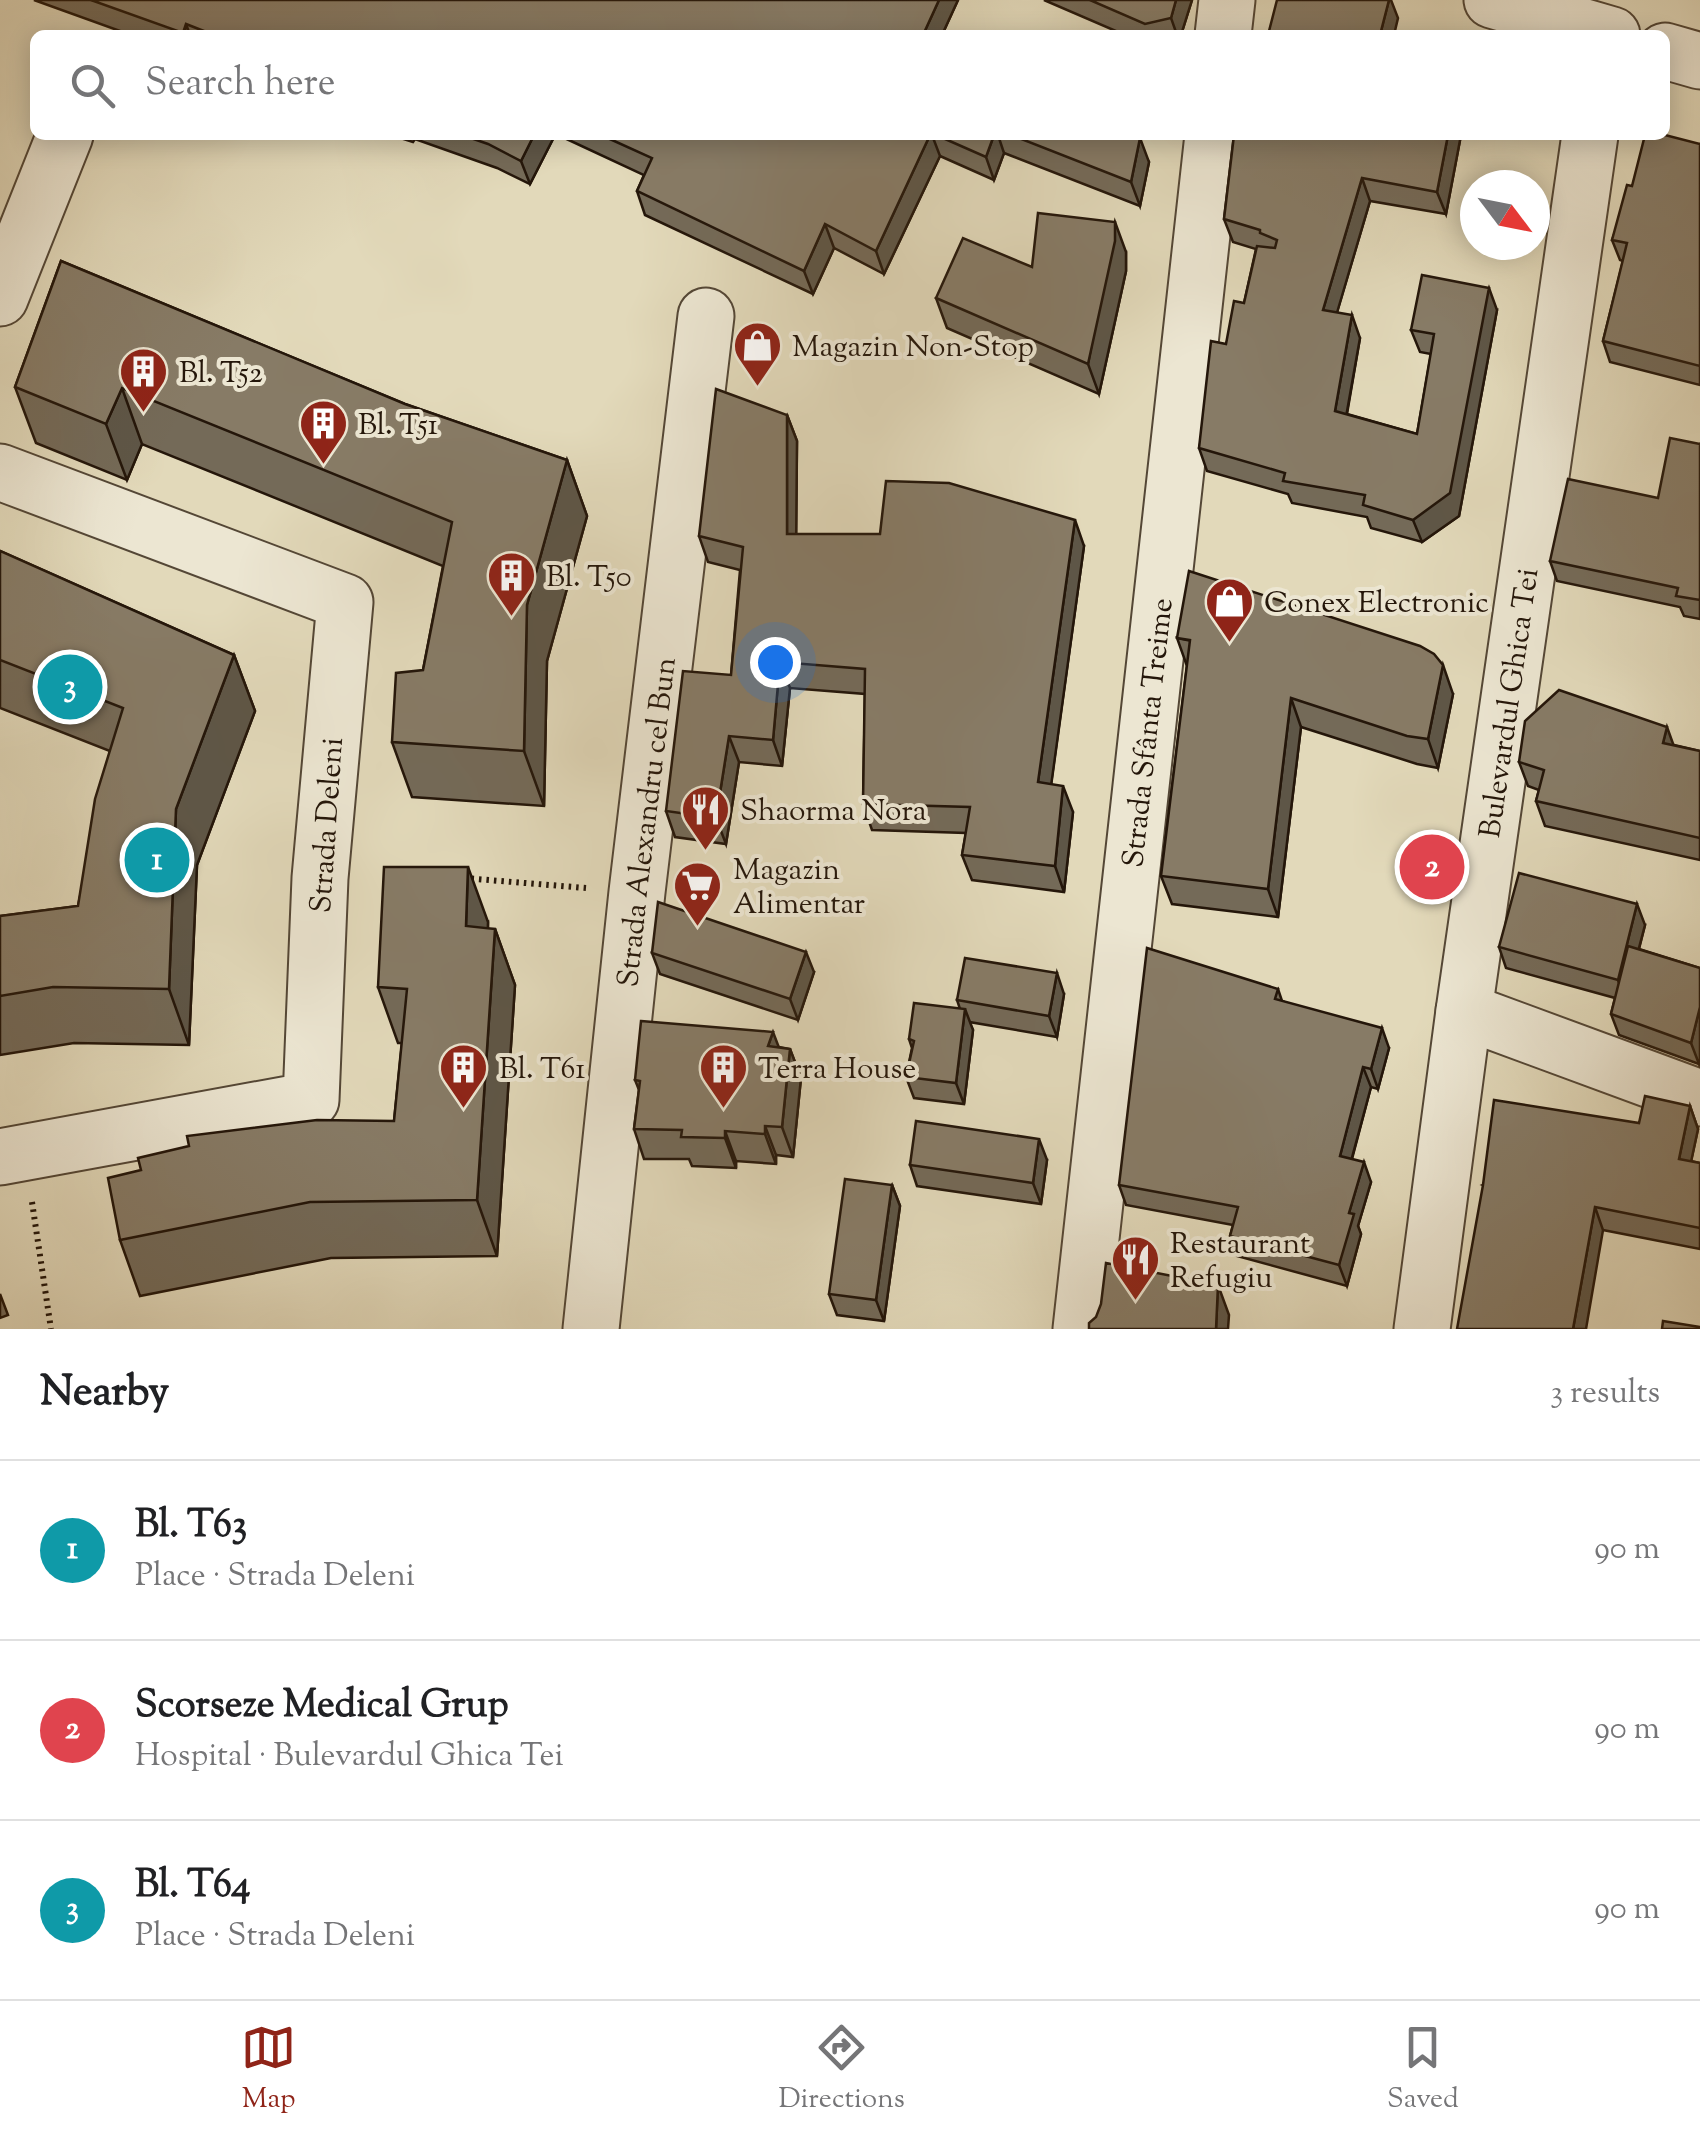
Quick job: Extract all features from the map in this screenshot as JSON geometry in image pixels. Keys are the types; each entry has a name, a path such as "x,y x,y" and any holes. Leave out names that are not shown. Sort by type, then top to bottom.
{"street":[{"path":"1224,30 1227,0"},
{"path":"1492,0 1608,26"},
{"path":"1670,52 1700,61"},
{"path":"0,298 63,140"},
{"name":"Strada Sfânta Treime","path":"1082,1329 1212,140"},
{"name":"Bulevardul Ghica Tei","path":"1422,1329 1589,140"},
{"name":"Strada Alexandru cel Bun","path":"592,1329 637,892 706,316"},
{"name":"Strada Deleni","path":"0,472 345,602 320,878 311,1100 12,1154"},
{"path":"1464,1010 1700,1098"}],"path":[{"path":"463,878 637,892"},
{"path":"12,1154 52,1329"}],"building":[{"path":"91,0 939,0 925,30 201,30 186,24 184,30"},
{"path":"1090,0 1176,0 1171,18 1145,24"},
{"path":"1277,0 1389,0 1381,30 1269,30"},
{"path":"1670,136 1700,144 1700,366 1603,341 1627,243 1612,240 1627,185 1632,186 1644,140 1670,140"},
{"path":"476,140 532,140 521,161"},
{"path":"612,140 928,140 876,251 825,224 804,271 637,191 652,158"},
{"path":"947,140 992,140 986,157"},
{"path":"1024,140 1140,140 1131,182"},
{"path":"1233,140 1447,140 1437,192 1362,178 1323,310 1352,315 1335,411 1417,434 1434,334 1411,330 1422,275 1489,288 1450,493 1413,520 1363,505 1365,495 1283,481 1285,473 1199,448 1211,341 1226,344 1234,301 1244,303 1257,246 1275,248 1277,240 1260,230 1224,219"},
{"path":"1038,213 1115,222 1115,241 1088,364 936,298 963,238 1032,267"},
{"path":"61,261 405,404 567,460 527,605 524,751 392,742 396,673 423,670 452,522 122,388 106,424 15,387"},
{"path":"716,389 787,415 787,534 880,534 886,481 949,483 1075,520 1038,782 1063,786 1055,866 962,855 970,807 863,804 865,669 780,662 773,740 729,736 716,818 666,811 683,671 731,675 743,547 699,536"},
{"path":"1670,438 1700,444 1700,600 1676,596 1678,588 1550,561 1568,479 1658,498"},
{"path":"0,551 234,655 176,809 169,989 53,987 0,996 0,916 78,906 95,799 123,708 0,660"},
{"path":"1189,571 1420,646 1443,665 1428,739 1407,736 1291,698 1268,889 1161,876 1190,640 1177,638"},
{"path":"1559,690 1667,727 1663,743 1700,751 1700,838 1536,801 1544,770 1519,762 1525,721"},
{"path":"384,867 468,867 466,926 495,929 477,1200 310,1202 120,1240 108,1178 141,1170 138,1158 189,1146 187,1136 317,1120 394,1121 407,989 378,987"},
{"path":"1519,873 1637,904 1618,980 1499,947"},
{"path":"658,902 806,952 790,999 652,953"},
{"path":"1628,946 1700,968 1700,1007 1691,1043 1611,1014"},
{"path":"1147,948 1278,989 1275,999 1382,1028 1371,1069 1363,1067 1340,1156 1364,1162 1339,1265 1230,1236 1238,1207 1119,1185"},
{"path":"965,958 1057,973 1049,1016 957,1000"},
{"path":"914,1003 965,1009 956,1083 906,1077 914,1041 909,1039"},
{"name":"Terra House","path":"641,1021 773,1032 768,1046 790,1049 782,1127 765,1126 765,1134 725,1131 725,1138 681,1137 682,1130 634,1129"},
{"path":"1645,1096 1690,1106 1679,1159 1700,1163 1700,1228 1595,1207 1573,1329 1457,1329 1494,1100 1639,1123"},
{"path":"916,1121 1039,1139 1033,1183 910,1165"},
{"path":"845,1179 892,1185 876,1300 829,1294"},
{"path":"1106,1263 1218,1285 1216,1329 1089,1329 1101,1304"},
{"path":"1663,1321 1700,1327 1700,1329 1662,1329"}],"place":[{"name":"Magazin Non-Stop","path":"757,388"},
{"name":"Bl. T52","path":"144,414"},
{"name":"Bl. T51","path":"323,466"},
{"name":"Bl. T50","path":"511,618"},
{"name":"Conex Electronic","path":"1229,644"},
{"name":"Bl. T64","path":"70,687"},
{"name":"Shaorma Nora","path":"705,852"},
{"name":"Bl. T63","path":"157,860"},
{"name":"Scorseze Medical Grup","path":"1432,867"},
{"name":"Magazin Alimentar","path":"698,928"},
{"name":"Bl. T61","path":"464,1110"},
{"name":"Terra House","path":"723,1110"},
{"name":"Restaurant Refugiu","path":"1135,1302"}]}
